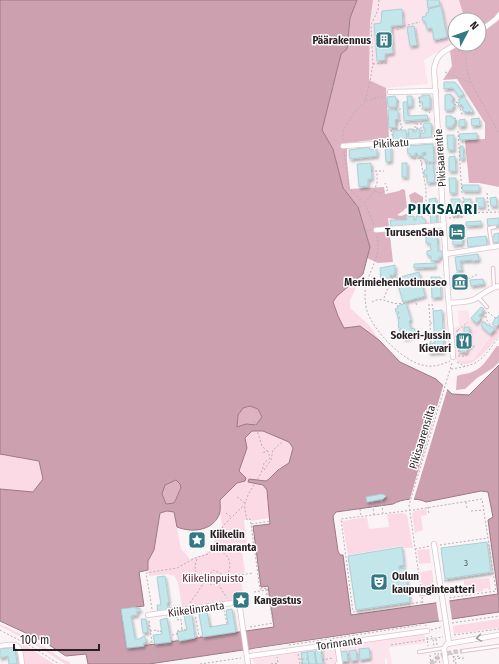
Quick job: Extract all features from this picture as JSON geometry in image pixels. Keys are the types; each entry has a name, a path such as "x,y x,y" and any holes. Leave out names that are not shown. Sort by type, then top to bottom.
{"street":[{"path":"487,26 499,15"},
{"name":"Pikisaarentie","path":"447,49 439,55 435,62 434,69 451,331 456,356"},
{"path":"390,92 436,91"},
{"name":"Pikikatu","path":"344,146 439,140"},
{"path":"376,230 444,225"},
{"path":"446,254 499,246"},
{"path":"449,302 466,302 497,287"},
{"path":"432,546 442,591 449,643"},
{"name":"Kiikelinranta","path":"150,615 239,602 247,659"},
{"name":"Torinranta","path":"247,659 277,652 426,631"},
{"path":"446,664 445,645 449,643 499,635"},
{"path":"0,646 13,644 17,645 22,664"},
{"path":"337,644 340,663 338,664"}],"lane":[{"path":"492,248 489,228 495,227"},
{"path":"493,268 497,287"},
{"path":"478,297 487,307"},
{"path":"421,594 442,591"},
{"path":"463,651 499,646"},
{"path":"419,652 444,648"}],"path":[{"path":"378,0 378,10 371,24 373,64 365,101 354,113 343,130 346,174 349,188 365,204 376,230 379,248 365,290 366,304 370,318 396,351 412,361 426,366 441,365 456,356 465,353"},
{"path":"397,30 404,26 420,22"},
{"path":"460,52 466,55 466,67 471,83 499,132"},
{"path":"373,64 388,64"},
{"path":"445,72 471,83"},
{"path":"325,82 335,88"},
{"path":"365,101 386,95 390,92"},
{"path":"417,92 421,109"},
{"path":"397,102 401,101"},
{"path":"454,104 458,106 462,115"},
{"path":"421,109 421,106 423,106"},
{"path":"395,110 401,109"},
{"path":"421,109 428,110 430,113"},
{"path":"396,120 402,120"},
{"path":"413,130 415,130 414,123"},
{"path":"417,123 417,129"},
{"path":"421,123 421,131 425,130"},
{"path":"393,135 391,129 402,129 402,124 396,125"},
{"path":"449,218 463,217 461,207 462,195 458,131"},
{"path":"412,156 413,159 420,157 424,158"},
{"path":"420,157 426,189 426,208 428,216"},
{"path":"421,163 437,163"},
{"path":"372,171 384,171"},
{"path":"365,204 374,191 377,183 377,171"},
{"path":"374,191 381,194 386,192 388,190 385,183"},
{"path":"487,193 489,212"},
{"path":"344,209 361,206"},
{"path":"462,212 499,212"},
{"path":"346,233 367,230"},
{"path":"429,232 429,237"},
{"path":"383,299 391,280 398,274"},
{"path":"468,279 478,274"},
{"path":"452,279 456,278"},
{"path":"427,286 432,286"},
{"path":"372,302 378,299 383,299 393,303 415,302"},
{"path":"415,299 417,307"},
{"path":"429,304 431,343"},
{"path":"432,304 434,311"},
{"path":"491,326 487,322 485,316 486,310 495,318"},
{"path":"480,320 485,316"},
{"path":"451,331 457,330 468,322"},
{"path":"429,323 434,323"},
{"path":"456,356 459,348 457,330"},
{"path":"451,370 476,363 499,337"},
{"path":"456,356 466,356 469,348 475,346"},
{"path":"456,356 465,366"},
{"name":"Pikisaarensilta","path":"426,624 409,505 456,356"},
{"path":"254,421 262,446 268,451 270,458 264,463 263,471"},
{"path":"213,549 220,551 228,558 230,566 226,577 218,583 211,584 205,582 198,576 195,568 197,558 208,554 213,549 223,526 245,504 258,477 271,460 273,450 282,441"},
{"path":"262,453 268,451"},
{"path":"237,497 245,504 247,520 250,519 260,589 268,588 273,623"},
{"path":"422,602 354,612 341,519 482,499 496,591 443,599"},
{"path":"381,500 383,514"},
{"path":"372,501 374,515"},
{"path":"466,502 467,509"},
{"path":"427,507 429,516"},
{"path":"360,509 361,516"},
{"path":"471,511 484,510"},
{"path":"226,513 232,517"},
{"path":"251,524 293,518"},
{"path":"415,549 488,538"},
{"name":"Kiikelinranta","path":"150,615 146,574 177,568 197,558"},
{"path":"257,565 295,559"},
{"path":"185,610 213,570 226,577 254,573"},
{"path":"440,581 493,574"},
{"path":"218,583 231,604"},
{"path":"254,592 266,589"},
{"path":"263,602 268,602 266,589"},
{"path":"271,610 286,607"},
{"path":"224,610 226,624"},
{"path":"195,614 199,636"},
{"path":"150,615 150,631 155,664"},
{"path":"426,631 437,629 446,622 499,616"},
{"path":"177,617 177,620 181,619 182,630"},
{"path":"250,627 287,619"},
{"path":"289,645 422,625"},
{"path":"174,640 173,635 177,634 177,631 185,629 185,631"},
{"path":"0,630 60,664"},
{"path":"150,631 158,630 158,632 161,631 161,634"},
{"path":"196,637 202,636"},
{"path":"171,641 178,640"},
{"path":"144,645 152,642"},
{"path":"298,649 301,664"},
{"path":"321,654 324,653 324,651"},
{"path":"271,664 278,663 277,652"},
{"path":"453,657 460,656 460,658 464,658"},
{"path":"322,660 336,658"},
{"path":"456,664 455,659 460,658"},
{"path":"200,664 247,659"},
{"path":"301,664 301,659 304,659"}],"shaded area":[{"path":"0,0 357,0 350,18 347,49 341,54 322,130 333,149 343,188 358,207 370,247 363,274 337,296 333,302 344,328 360,326 379,340 400,362 436,379 452,394 469,395 499,365 499,612 149,664 88,664 86,654 66,656 43,641 0,621 0,489 33,492 43,479 39,461 0,454","holes":["250,406 258,409 262,417 256,425 246,424 237,427 238,415 243,408","252,431 263,431 289,442 293,448 289,463 278,470 269,479 266,481 249,479 248,482 263,485 267,490 270,524 253,526 261,587 268,586 274,627 127,648 121,609 144,606 139,572 148,570 148,561 154,550 160,513 167,511 174,512 177,527 183,529 201,529 212,524 220,513 220,500 237,483 245,481 246,478 239,471 247,448 245,438","176,480 180,484 181,488 174,503 166,504 162,494 165,485","481,491 488,492 493,517 488,520 498,594 351,615 343,555 340,555 338,551 333,516 336,512 393,504 405,500 414,499 426,502"]},
{"path":"357,0 373,0 370,22 369,80 386,88 389,138 347,143 350,189 384,187 385,194 402,189 405,190 407,207 397,215 413,215 406,216 406,220 396,221 395,219 388,218 393,262 378,263 367,258 370,247 358,207 343,188 333,149 322,130 341,54 347,49 350,18"},
{"path":"373,0 459,0 463,12 447,12 447,46 424,60 428,84 386,88 369,80 370,22"},
{"path":"459,0 499,0 499,187 479,183 469,183 465,140 485,139 485,123 457,79 443,80 452,66 450,52 487,52 487,12 463,12"},
{"path":"415,192 423,197 423,203 420,209 416,210 412,207 409,195"},
{"path":"468,310 470,318 491,335 473,360 460,361 455,358 454,328 459,326 458,311"},
{"path":"497,346 499,346 499,362 465,389 456,390 457,376 472,372 480,367"},
{"path":"250,406 258,409 262,417 256,426 246,425 237,427 238,415 243,408"},
{"path":"176,480 180,484 181,488 174,503 166,504 162,494 164,485"},
{"path":"424,633 426,643 389,648 392,664 388,664 387,658 385,658 385,664 371,664 370,662 361,664 254,664 253,659"}],"green space":[{"path":"363,274 350,300 350,308 369,325 379,340 360,326 344,328 333,302 337,296"},
{"path":"499,325 499,336 479,358 467,364 461,363 455,358 460,361 473,360"},
{"name":"Kiikelinpuisto","path":"252,431 263,431 289,442 293,448 289,463 284,467 280,467 269,480 249,479 248,481 266,487 270,518 251,521 250,519 244,520 247,544 241,545 245,573 240,574 244,599 182,608 178,582 174,576 168,574 149,576 147,566 154,550 160,513 167,511 174,512 181,549 190,559 205,554 210,550 222,525 220,500 237,483 243,482 239,471 241,467 245,438"},
{"path":"0,454 39,461 43,480 33,492 0,489"},
{"path":"426,509 427,515 421,516 423,530 415,533 412,514 414,511"},
{"path":"404,513 407,515 413,548 403,548 402,546 348,555 342,521 367,517 369,529 389,527 387,514"},
{"path":"429,549 431,563 419,564 417,550"},
{"path":"432,570 434,585 422,587 420,572"},
{"path":"489,578 491,590 488,590 488,588 483,589 483,591 461,594 460,587 464,586 464,581"},
{"path":"499,619 499,628 454,634 453,626"},
{"path":"0,624 41,644 62,659 70,662 70,664 65,664 36,645 0,626"},
{"path":"22,643 54,664 25,664"}],"pier":[{"path":"444,383 448,387 413,502 409,502"},
{"path":"449,599 452,620 439,621 436,601"},
{"path":"421,624 422,626 252,651 252,649"}],"building":[{"path":"427,0 439,0 440,5 428,8"},
{"path":"441,6 447,37 434,40 432,28 427,29 425,21 423,21 422,17 426,16 426,13 429,12 428,9"},
{"name":"Päärakennus","path":"402,9 403,25 391,26 393,53 385,54 385,60 377,61 374,24 381,23 382,11"},
{"path":"414,26 417,45 410,46 407,27"},
{"path":"444,82 455,82 464,94 459,97 453,88 444,89"},
{"path":"451,94 451,96 453,96 452,103 454,103 454,107 452,110 445,110 445,95"},
{"path":"422,95 430,95 430,108 423,108 419,97 422,97"},
{"path":"395,96 397,99 396,107 388,107 387,97"},
{"path":"407,96 412,96 412,106 408,106"},
{"path":"464,97 473,111 471,113 469,111 467,113 466,111 464,112 462,109 464,108 461,104 459,106 458,103 460,102 458,100"},
{"path":"403,102 407,102 408,116 427,115 428,119 404,121"},
{"path":"388,110 398,110 398,120 395,120 396,127 389,128"},
{"path":"446,116 452,116 452,118 455,118 455,124 453,124 453,127 446,127"},
{"path":"479,118 480,125 472,126 471,119"},
{"path":"465,119 465,126 459,127 459,120"},
{"path":"425,123 431,123 432,137 421,138 420,133 425,133 425,128 423,128 423,125"},
{"path":"408,129 413,129 413,132 416,132 416,129 420,129 420,138 409,139"},
{"path":"406,130 407,139 393,140 393,131"},
{"path":"477,133 477,139 460,140 459,134"},
{"path":"447,135 454,135 454,150 448,150"},
{"path":"433,144 434,162 427,162 427,160 424,160 423,156 426,155 426,152 422,153 422,156 418,156 417,153 415,153 415,156 410,156 410,153 408,154 407,146"},
{"path":"460,146 463,146 464,159 460,159"},
{"path":"369,147 370,150 377,149 377,156 350,159 349,150"},
{"path":"385,147 391,147 391,161 386,162"},
{"path":"455,156 456,171 449,171 449,157"},
{"path":"371,163 372,179 368,179 368,186 359,187 357,164"},
{"path":"402,163 407,163 407,177 402,177"},
{"path":"426,164 433,164 435,182 427,183 427,175 424,175 424,170 427,170"},
{"path":"449,178 456,178 456,193 450,193"},
{"path":"462,185 479,185 479,191 463,191"},
{"path":"496,197 497,206 491,206 490,198"},
{"path":"436,198 436,209 430,209 429,199"},
{"path":"476,198 484,198 484,207 477,207"},
{"path":"451,199 460,199 460,204 455,204 460,205 461,209 456,210 461,210 461,214 452,215"},
{"path":"464,199 471,199 471,208 464,208"},
{"path":"436,211 437,225 431,225 430,212"},
{"path":"414,216 414,220 416,220 416,216 422,216 423,219 425,219 426,224 391,227 390,220 407,220 406,217"},
{"path":"499,218 499,225 488,226 487,219"},
{"path":"481,221 481,225 466,226 466,222"},
{"name":"TurusenSaha","path":"461,226 461,237 463,237 462,244 453,245 452,227"},
{"path":"499,233 499,242 493,243 492,237 494,237 494,234"},
{"path":"437,236 438,251 442,251 442,257 439,257 439,260 431,261 431,256 427,255 427,251 431,250 430,243 426,243 426,237"},
{"path":"486,236 487,245 468,247 467,238"},
{"path":"478,254 479,260 460,261 462,270 457,271 455,257"},
{"path":"435,263 435,267 414,268 414,264"},
{"path":"395,265 394,275 390,275 390,279 381,280 380,268"},
{"path":"419,272 425,296 403,302 396,278"},
{"name":"Merimiehenkotimuseo","path":"456,273 462,273 463,286 457,287"},
{"path":"431,277 440,277 441,297 432,298"},
{"path":"483,279 484,284 471,286 470,280"},
{"path":"406,303 411,320 409,321 411,329 414,328 416,335 404,339 403,333 400,333 399,330 401,329 398,325 398,319 400,317 398,318 397,314 399,312 396,312 395,309 398,308 397,306"},
{"path":"481,307 484,309 482,312 483,313 479,315 481,319 476,323 471,318"},
{"path":"442,310 444,352 429,353 429,343 435,343 433,311"},
{"path":"499,315 499,324 496,327 492,324"},
{"path":"483,322 495,329 490,334 481,326"},
{"name":"Sokeri-Jussin Kievari","path":"464,327 469,327 470,347 466,347 467,352 460,352 459,335 464,334"},
{"path":"382,494 386,496 383,499 367,502 366,497"},
{"path":"487,542 491,572 445,579 441,548"},
{"name":"Oulun kaupunginteatteri","path":"402,547 404,565 399,566 399,569 405,568 410,602 356,610 348,556"},
{"path":"165,576 169,602 167,603 168,608 172,607 172,610 158,612 157,605 161,605 157,577"},
{"path":"136,607 136,609 140,608 140,611 137,611 137,615 131,616 135,639 139,639 144,636 146,642 143,644 144,646 127,648 121,609"},
{"path":"232,609 236,632 203,637 199,614 207,612 210,627 228,624 226,610"},
{"path":"192,615 195,638 179,641 177,632 187,630 184,616"},
{"path":"167,618 171,642 155,644 153,635 162,634 160,620"},
{"path":"141,619 146,619 148,632 143,633"},
{"path":"15,647 17,664 9,664 8,656 0,658 0,649"},
{"path":"369,648 370,658 360,660 359,649"},
{"path":"321,650 323,664 317,664 315,651"},
{"path":"356,650 357,660 351,661 349,651"},
{"path":"314,651 316,664 309,664 307,652"},
{"path":"347,651 348,661 341,662 340,652"},
{"path":"307,652 308,658 306,659 308,659 309,664 303,664 302,660 304,659 302,659 301,653"}],"tunnel":[{"path":"431,664 441,656 463,651"}],"place":[{"name":"Päärakennus","path":"384,40"},
{"name":"TurusenSaha","path":"457,232"},
{"name":"Merimiehenkotimuseo","path":"460,282"},
{"name":"Sokeri-Jussin Kievari","path":"464,341"},
{"name":"Kiikelin uimaranta","path":"197,540"},
{"name":"Oulun kaupunginteatteri","path":"379,582"},
{"name":"Kangastus","path":"241,600"}],"district":[{"name":"PIKISAARI","path":"443,209"}]}
